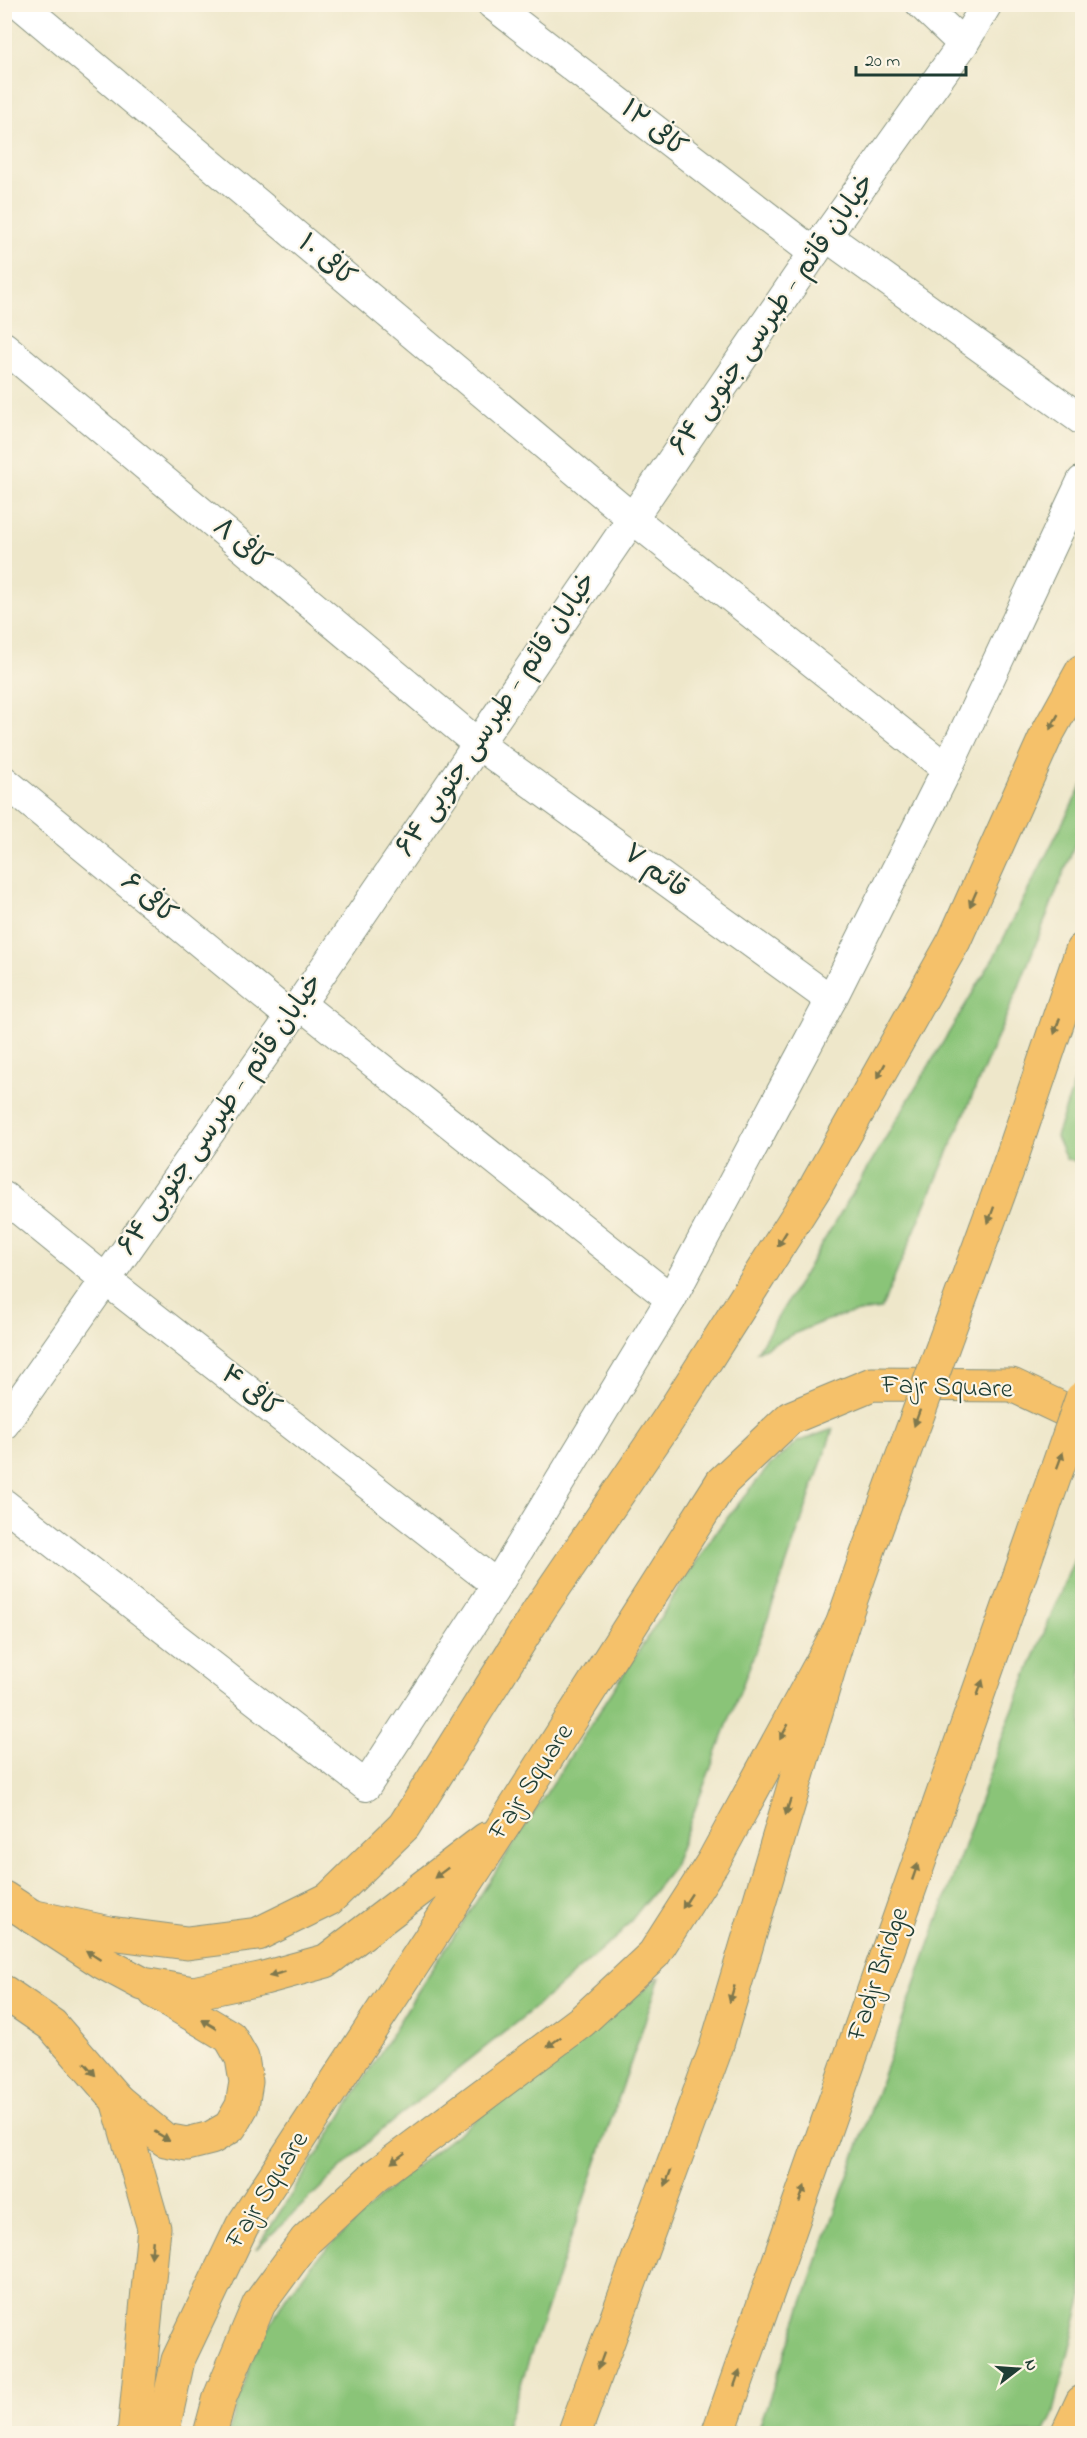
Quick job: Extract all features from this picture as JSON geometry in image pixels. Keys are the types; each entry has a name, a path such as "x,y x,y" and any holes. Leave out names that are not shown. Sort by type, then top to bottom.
{"main road":[{"path":"31,1916 110,1933 187,1943 258,1934 329,1899 404,1826 541,1607 668,1420 815,1188 954,941 1047,736 1083,671"},
{"path":"574,2433 716,2048 842,1625 1011,1160 1083,950"},
{"name":"Fajr Square","path":"162,2433 178,2360 242,2226 504,1825 722,1482 790,1418 872,1384 1012,1385 1083,1418"},
{"name":"Fadjr Bridge","path":"718,2433 1083,1398"},
{"path":"210,2433 220,2397 259,2304 306,2240 376,2175 582,2021 654,1954 713,1862 842,1625"},
{"path":"143,1984 193,1993 264,1978 326,1961 504,1825"},
{"path":"4,1898 230,2037 244,2066 246,2082 242,2106 230,2127 211,2139 187,2144 165,2140 117,2100 52,2025 4,1992"},
{"path":"117,2100 154,2228 134,2433"},
{"path":"1067,2433 1083,2402"}],"street":[{"name":"کافی ۱۰","path":"20,4 632,518 947,769"},
{"name":"کافی ۱۲","path":"492,4 820,245 1083,420"},
{"path":"921,4 963,44"},
{"name":"خیابان قائم - طبرسی جنوبی ۶۴","path":"4,1424 295,1011 820,245 963,44 987,4"},
{"name":"کافی ۸","path":"4,347 478,744"},
{"path":"4,1504 366,1786 497,1585 671,1299 831,1000 947,769 1083,480"},
{"name":"قائم ۷","path":"478,744 831,1000"},
{"name":"کافی ۶","path":"4,781 295,1011 671,1299"},
{"name":"کافی ۴","path":"4,1197 106,1280 497,1585"}],"green space":[{"path":"1082,785 1082,826 1018,989 881,1309 831,1319 757,1352 993,959"},
{"path":"1082,1060 1082,1163 1066,1159 1056,1137"},
{"path":"833,1429 767,1621 672,1869 621,1933 533,2009 378,2133 256,2249 331,2133 413,1999 715,1533 769,1466 797,1442"},
{"path":"1082,1540 1082,2299 1053,2415 1044,2433 757,2433 1008,1721"},
{"path":"660,1977 504,2433 228,2434 254,2354 285,2298 318,2257 404,2175"}]}
